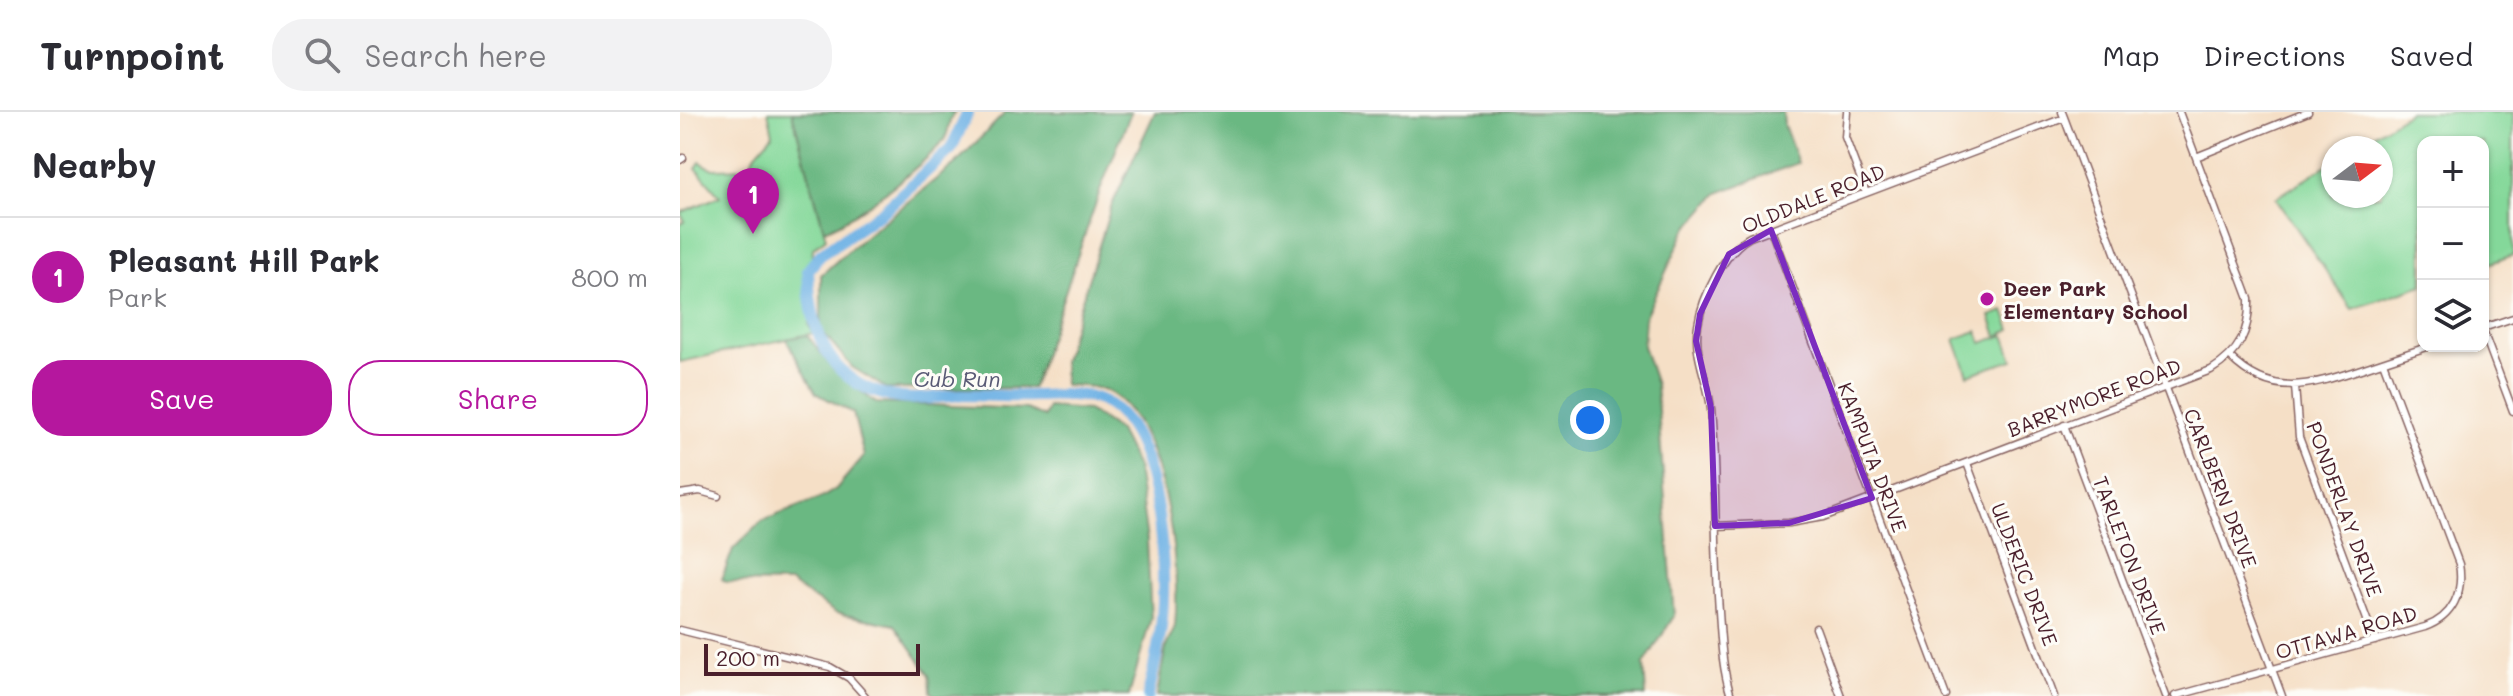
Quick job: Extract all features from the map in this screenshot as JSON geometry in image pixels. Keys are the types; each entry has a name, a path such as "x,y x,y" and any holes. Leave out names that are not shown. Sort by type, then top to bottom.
{"street":[{"path":"1847,112 1845,137 1866,193"},
{"path":"2179,112 2249,299 2246,330 2230,357 2253,375 2273,383 2295,386 2312,385 2417,350"},
{"path":"2196,157 2308,112"},
{"name":"OLDDALE ROAD","path":"1731,696 1723,667 1711,408 1698,356 1698,324 1729,254 1745,240 2063,115"},
{"name":"CARLBERN DRIVE","path":"2063,115 2282,696"},
{"name":"KAMPUTA DRIVE","path":"1771,230 1946,696"},
{"path":"2489,328 2513,318"},
{"path":"2489,346 2513,411"},
{"name":"BARRYMORE ROAD","path":"1715,526 1803,522 2211,370 2230,357"},
{"name":"OTTAWA ROAD","path":"2175,696 2439,621 2454,603 2461,581 2459,564 2383,362"},
{"name":"PONDERLAY DRIVE","path":"2295,386 2299,437 2375,641"},
{"name":"TARLETON DRIVE","path":"2064,425 2166,696"},
{"name":"ULDERIC DRIVE","path":"1967,463 2054,696"},
{"path":"680,494 700,491 718,496"},
{"path":"1816,628 1841,696"},
{"path":"680,630 830,667 849,678 865,696"}],"highlighted area":[{"path":"1771,230 1872,498 1789,523 1715,526 1711,408 1696,341 1700,314 1729,254"}],"green space":[{"path":"768,112 792,112 826,238 813,248 809,326 814,333 680,362 680,224 685,221 680,213 720,196 696,168 700,162 713,169 750,168 753,157 773,134"},
{"path":"792,112 955,112 944,140 921,163 870,204 824,230"},
{"path":"1006,112 1131,112 1101,188 1032,388 887,389 852,367 821,330 821,275 956,163"},
{"path":"1155,112 1783,112 1784,125 1798,163 1718,193 1685,231 1645,316 1643,346 1656,385 1674,616 1644,664 1646,696 1157,696 1166,647 1175,625 1176,600 1172,535 1157,467 1145,436 1130,411 1107,391 1064,385 1063,361 1111,207"},
{"path":"2409,112 2513,112 2513,255 2489,264 2489,136 2417,136 2417,287 2352,309 2276,198 2321,169 2321,208 2393,208 2393,136 2372,136"},
{"path":"2004,311 2011,330 1997,336 1990,316"},
{"path":"1977,331 1982,343 2004,335 2013,360 1968,375 1955,339"},
{"path":"807,335 834,370 876,403 1026,409 1044,417 1048,407 1088,410 1119,431 1137,467 1147,540 1151,618 1129,696 936,696 931,692 930,675 895,625 836,613 790,583 727,582 722,579 733,549 762,521 836,489 864,456 853,413 816,393 786,339"}],"waterway":[{"name":"Cub Run","path":"968,112 951,149 883,211 821,254 808,270 813,316 829,355 841,370 857,383 877,392 916,399 962,395 1080,396 1106,403 1124,419 1138,442 1148,470 1156,502 1163,566 1162,618 1148,696"}],"place":[{"name":"Pleasant Hill Park","path":"753,234"},
{"name":"Deer Park Elementary School","path":"1987,299"}]}
